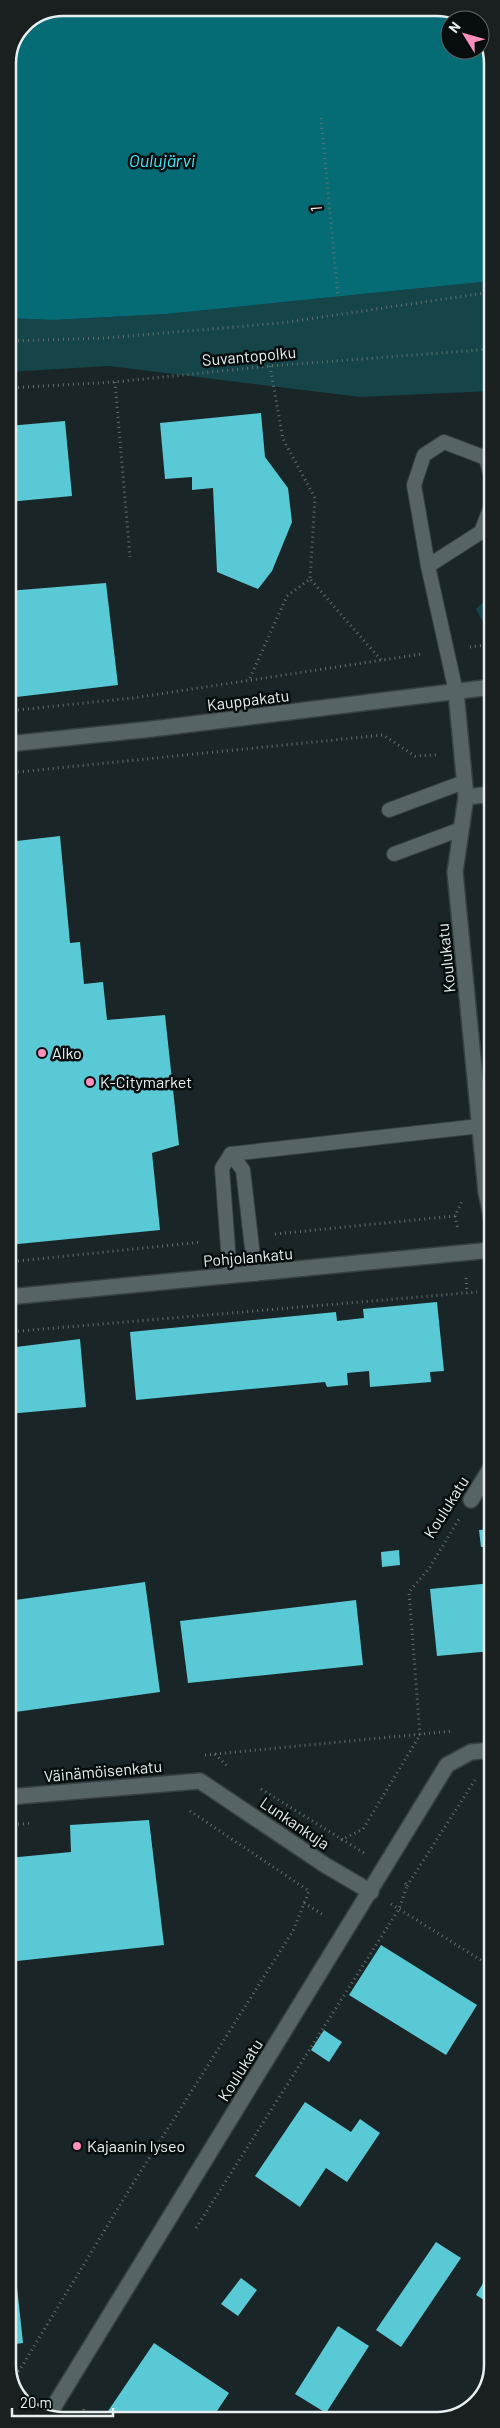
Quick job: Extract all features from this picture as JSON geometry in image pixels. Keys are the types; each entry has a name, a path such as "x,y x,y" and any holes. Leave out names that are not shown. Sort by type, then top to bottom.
{"street":[{"name":"Kauppakatu","path":"16,743 152,729 484,687"},
{"name":"Koulukatu","path":"456,692 466,797 455,872 484,1170"},
{"path":"466,797 484,795"},
{"name":"Pohjolankatu","path":"16,1296 484,1251"},
{"name":"Koulukatu","path":"471,1500 484,1479"},
{"name":"Koulukatu","path":"52,2410 371,1892 447,1765 471,1752 484,1751"},
{"name":"Väinämöisenkatu","path":"16,1796 200,1781"},
{"name":"Lunkankuja","path":"200,1781 325,1865 371,1892"}],"lane":[{"path":"456,692 428,566 414,485 424,455 444,442 484,457"},
{"path":"428,566 481,532 484,524"},
{"path":"389,810 464,782"},
{"path":"394,854 461,829"},
{"path":"231,1154 480,1126"},
{"path":"231,1154 243,1170 255,1274"},
{"path":"230,1276 222,1168 231,1154"}],"path":[{"name":"1","path":"321,118 338,297"},
{"path":"16,342 105,338 280,323 484,293"},
{"name":"Suvantopolku","path":"16,388 115,382 270,366 484,350"},
{"path":"270,366 284,439 316,498 310,579 381,660"},
{"path":"115,382 130,557"},
{"path":"250,679 287,596 310,579"},
{"path":"16,709 133,698 484,645"},
{"path":"16,771 383,735 415,756 462,754"},
{"path":"16,1331 477,1292"},
{"name":"Koulukatu","path":"420,1735 410,1592 430,1567 471,1500"},
{"path":"231,1771 215,1754 457,1731"},
{"path":"18,2376 164,2134 293,1931 309,1891 325,1865 342,1838 363,1829 420,1735"},
{"path":"195,2228 399,1909 407,1886 476,1778"},
{"path":"257,1786 386,1867 399,1876 407,1886"},
{"path":"185,1807 309,1891"},
{"path":"16,1824 37,1822"},
{"path":"399,1909 484,1962"},
{"path":"83,2412 85,2403"}],"shaded area":[{"path":"484,282 484,391 360,397 109,366 16,372 16,318 53,320 166,314"},
{"path":"484,601 484,624 476,609"}],"water":[{"name":"Oulujärvi","path":"63,16 440,16 440,60 484,60 484,282 166,314 53,320 16,318 16,63 17,54 24,37 37,24 54,17"}],"building":[{"path":"261,413 265,457 288,488 292,522 272,571 258,589 217,572 213,488 192,490 192,477 165,479 160,423"},
{"path":"65,421 72,496 16,501 16,425"},
{"path":"106,583 118,685 16,697 16,590"},
{"name":"K-Citymarket","path":"60,836 70,943 80,942 84,984 103,982 107,1020 165,1015 179,1145 152,1153 160,1230 16,1244 16,841"},
{"path":"437,1302 444,1371 430,1372 431,1382 370,1387 369,1371 347,1373 348,1385 327,1387 325,1382 136,1400 130,1332 336,1312 337,1321 364,1318 363,1309"},
{"path":"80,1339 86,1407 16,1413 16,1347"},
{"path":"479,1530 484,1530 484,1547 481,1547"},
{"path":"399,1550 400,1565 382,1567 381,1552"},
{"path":"145,1582 160,1692 16,1712 16,1600"},
{"path":"484,1584 484,1652 437,1656 430,1589"},
{"path":"356,1600 363,1665 188,1683 180,1621"},
{"path":"149,1820 164,1945 16,1961 16,1857 71,1852 70,1825"},
{"path":"381,1945 477,2005 446,2055 349,1995"},
{"path":"324,2030 342,2042 329,2062 311,2050"},
{"path":"305,2102 351,2132 360,2119 380,2133 347,2182 326,2168 300,2207 255,2176"},
{"path":"436,2242 461,2258 401,2347 376,2330"},
{"path":"16,2278 23,2343 16,2344"},
{"path":"241,2278 257,2290 238,2316 221,2304"},
{"path":"484,2282 484,2300 476,2295"},
{"path":"338,2326 369,2346 327,2412 295,2394"},
{"path":"154,2343 229,2393 216,2412 107,2412"}],"place":[{"name":"Alko","path":"42,1053"},
{"name":"K-Citymarket","path":"90,1082"},
{"name":"Kajaanin lyseo","path":"77,2146"}]}
